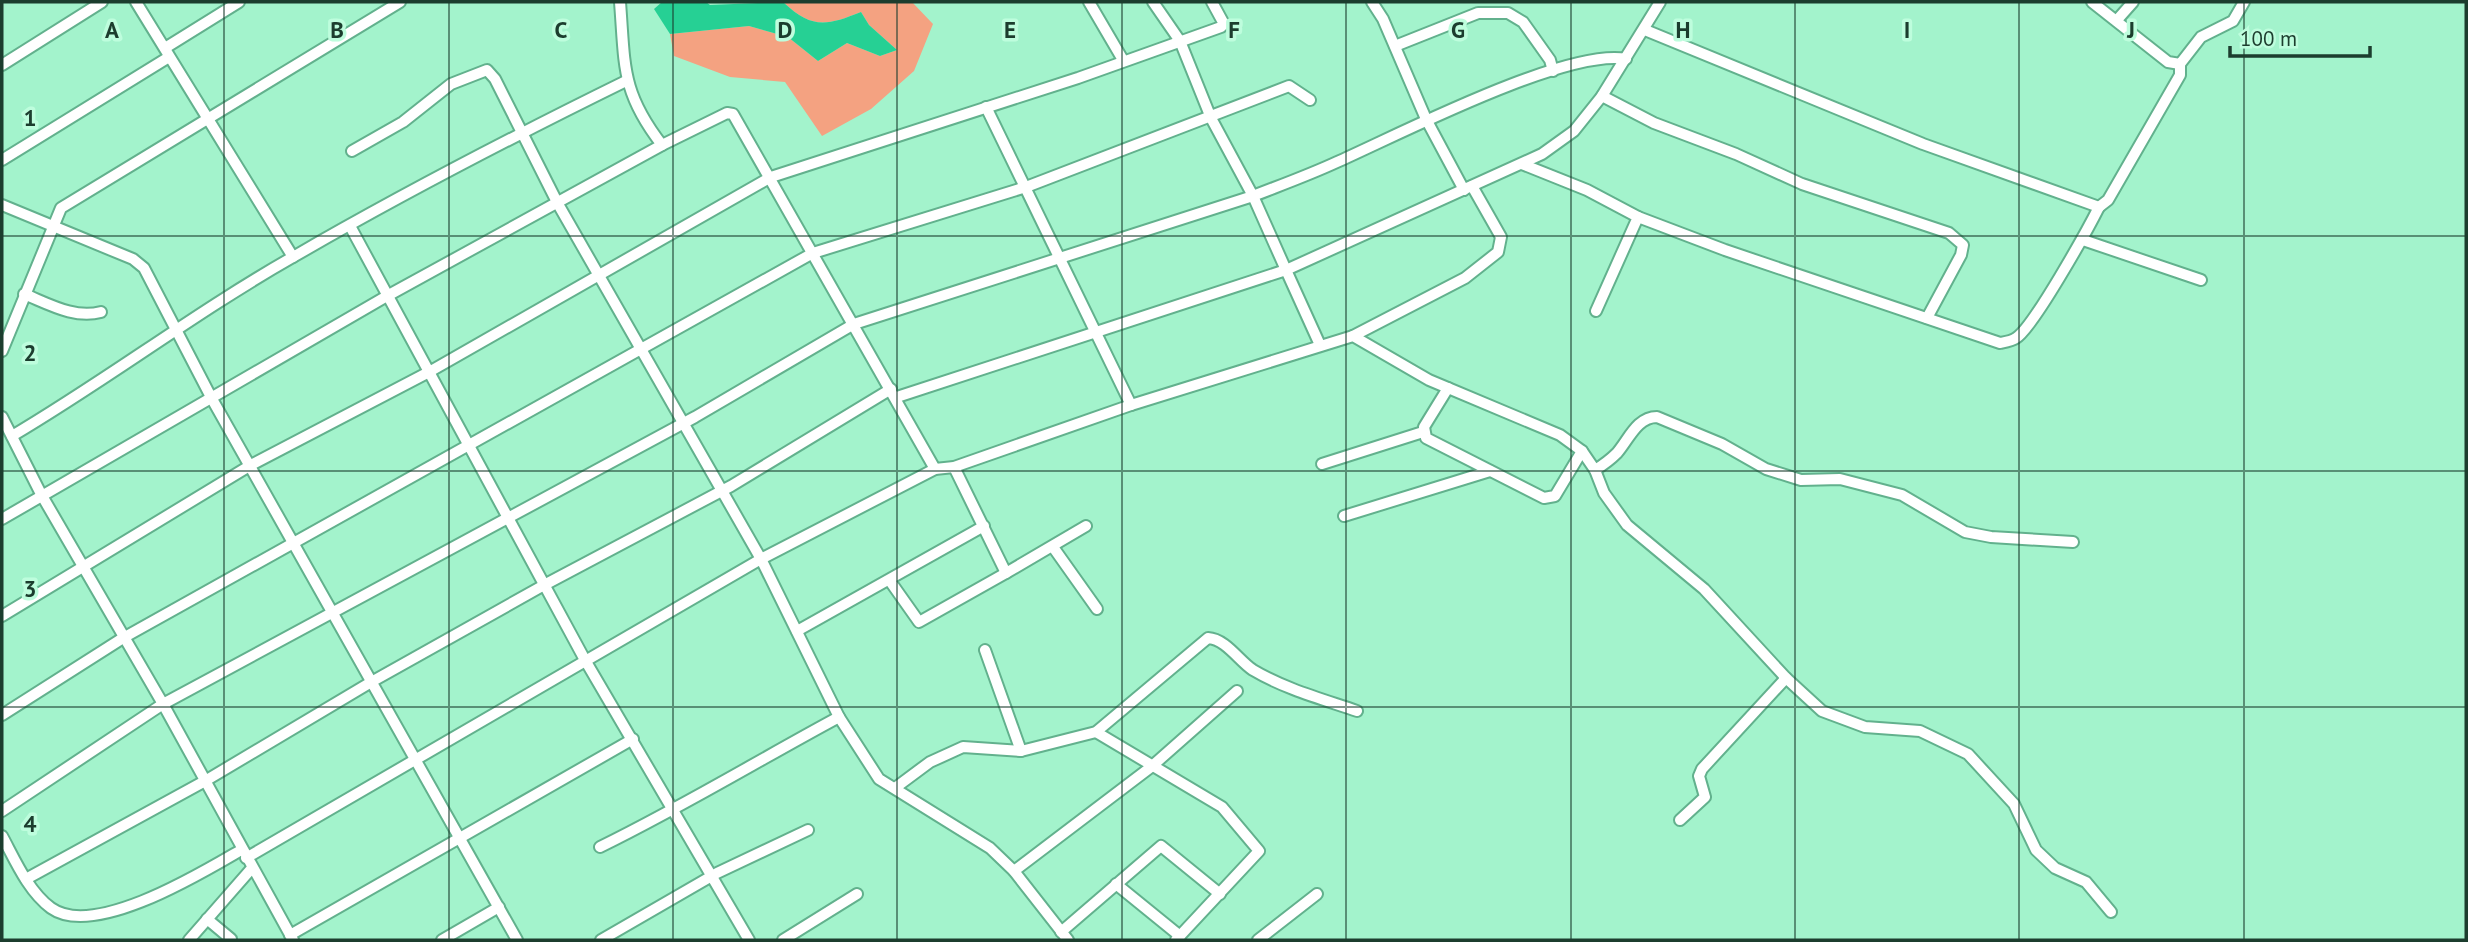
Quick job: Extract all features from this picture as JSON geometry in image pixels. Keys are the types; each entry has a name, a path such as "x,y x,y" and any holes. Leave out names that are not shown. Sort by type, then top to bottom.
{"street":[{"path":"2,65 102,2"},
{"path":"136,2 293,257"},
{"path":"2,160 239,2"},
{"path":"2,351 61,208 400,2"},
{"path":"620,2 626,81 640,117 662,145"},
{"path":"1089,2 1124,60"},
{"path":"1153,2 1180,41 1212,118 1253,196 1321,345"},
{"path":"2,616 251,465 429,372 771,177 1078,78 1224,24 1212,2"},
{"path":"2,836 26,879 50,907 62,913 90,914 153,898 246,858 761,559 935,469 954,467 1131,405 1353,336 1465,278 1498,252 1501,237 1426,119 1395,46 1372,2"},
{"path":"26,879 205,781 373,681 546,584 720,492 894,393 1097,332 1286,270 1522,164 1574,131 1626,60 1660,2"},
{"path":"2092,2 2168,62 2180,64"},
{"path":"2117,20 2133,2"},
{"path":"1522,164 1587,190 1638,217 1725,250 2000,344 2017,338 2082,240 2099,207 2108,200 2180,75 2180,64 2202,37 2233,22 2244,2"},
{"path":"1395,46 1478,13 1508,13 1523,22 1550,60 1553,71"},
{"path":"1645,30 1923,144 2099,207"},
{"path":"2,811 163,704 684,422 854,324 1061,256 1174,224 1253,196 1334,164 1426,119 1553,71 1609,56 1626,60"},
{"path":"352,150 403,122 452,84 487,70 503,91 520,133 558,204 684,422 720,492 761,559 839,717 879,779 990,848 1014,871 1064,936 1116,884 1161,846 1220,894"},
{"path":"12,436 87,391 176,328 293,257 520,133 626,81"},
{"path":"2,715 123,638 813,253 1026,187 1077,165 1212,118 1289,86 1310,100"},
{"path":"1602,96 1654,123 1736,154 1802,184 1876,210 1922,221 1958,238 1963,244 1961,255 1927,318"},
{"path":"986,107 1061,256 1131,405"},
{"path":"2,519 387,296 662,145 727,113 733,114 771,177 935,469"},
{"path":"2,205 133,259 144,268 212,399 334,610 517,940"},
{"path":"1596,311 1638,217"},
{"path":"350,226 585,660 749,940"},
{"path":"2082,240 2201,280"},
{"path":"24,294 85,316 101,312"},
{"path":"1353,336 1448,388 1560,435 1582,451 1595,470 1604,493 1627,525 1704,589 1786,678 1822,711 1865,727 1920,731 1968,754 2014,804 2036,850 2055,868 2086,882 2111,912"},
{"path":"1322,464 1423,432 1448,388"},
{"path":"2,417 41,494 163,704 292,938 459,836 558,784 633,739"},
{"path":"1595,470 1616,455 1640,423 1648,417 1657,417 1722,444 1766,468 1801,480 1840,479 1902,495 1965,532 1991,537 2073,542"},
{"path":"1423,432 1426,438 1550,499 1555,496 1582,451"},
{"path":"954,467 1006,573"},
{"path":"1345,516 1490,471"},
{"path":"797,631 984,526"},
{"path":"890,580 919,622 1086,526"},
{"path":"1053,547 1097,609"},
{"path":"895,788 930,762 963,747 1021,751 1096,732 1208,638 1220,642 1252,669 1291,688 1357,711"},
{"path":"985,650 1021,751"},
{"path":"1681,820 1705,797 1699,776 1702,769 1786,678"},
{"path":"1014,871 1151,767 1237,691"},
{"path":"600,847 673,811 748,766 839,717"},
{"path":"1096,732 1222,807 1259,850 1178,938 1116,884"},
{"path":"601,940 712,876 808,830"},
{"path":"189,940 207,919 246,858"},
{"path":"783,940 857,894"},
{"path":"1258,940 1317,894"},
{"path":"442,940 499,907"},
{"path":"207,919 231,939"}],"shaded area":[{"path":"662,2 706,2 710,5 783,2 802,17 820,22 838,20 861,12 869,25 897,50 880,56 847,43 818,61 788,37 749,26 670,34 654,9"},
{"path":"783,2 912,2 933,24 914,71 871,109 822,136 785,82 730,77 674,56 670,34 749,26 788,37 818,61 847,43 880,56 897,50 869,25 861,12 829,22 811,21"}]}
